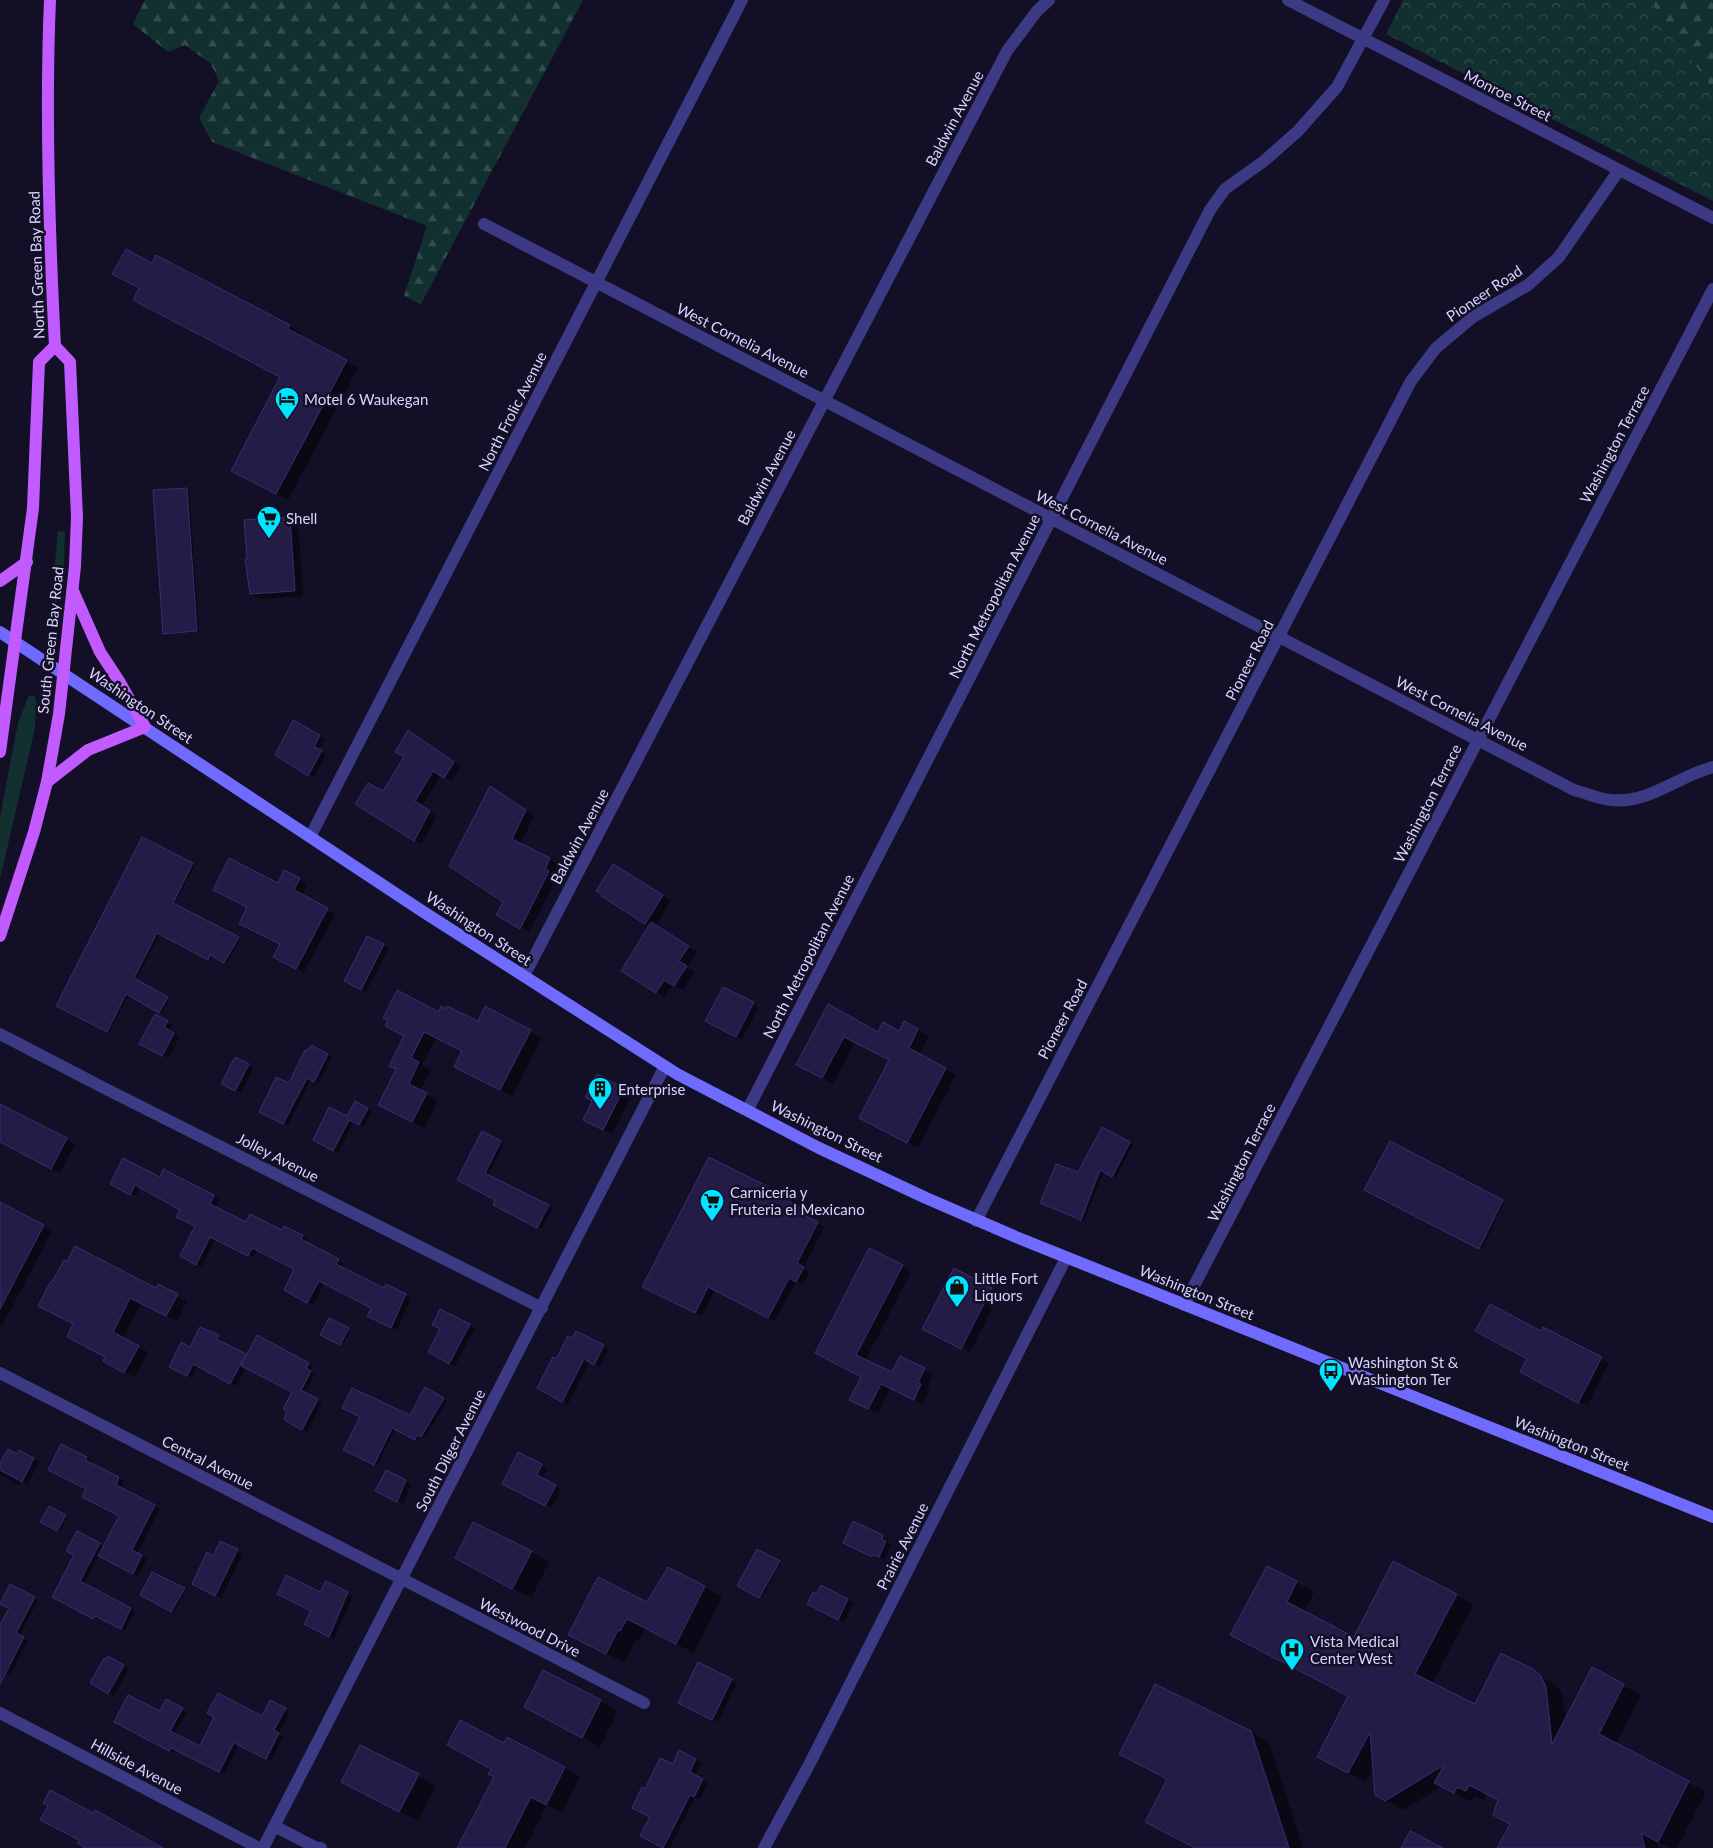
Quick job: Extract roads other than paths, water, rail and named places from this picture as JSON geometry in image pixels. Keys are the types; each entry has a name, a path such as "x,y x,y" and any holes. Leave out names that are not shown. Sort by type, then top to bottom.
{"main road":[{"name":"North Green Bay Road","path":"17,642 35,479 39,362 55,346 50,232 48,51 50,0"},
{"name":"South Green Bay Road","path":"0,936 25,863 47,782 57,731 72,588 77,517 70,362 55,346"},
{"path":"0,581 27,562"},
{"path":"47,782 88,750 144,727 119,681 100,652 72,588"},
{"name":"Washington Street","path":"0,632 310,837 666,1066 819,1148 976,1221 1713,1517"},
{"path":"0,752 1,730 17,642"}],"street":[{"name":"North Frolic Avenue","path":"310,837 742,0"},
{"name":"Baldwin Avenue","path":"524,976 1007,51 1037,11 1049,0"},
{"name":"Monroe Street","path":"1288,0 1713,218"},
{"name":"North Metropolitan Avenue","path":"748,1109 1210,210 1225,189 1264,161 1305,124 1338,87 1384,0"},
{"name":"Pioneer Road","path":"976,1221 1411,381 1436,348 1473,317 1528,285 1559,257 1619,170"},
{"name":"West Cornelia Avenue","path":"484,224 1574,790 1611,800 1635,800 1665,789 1699,771 1713,767"},
{"name":"Washington Terrace","path":"1184,1305 1713,289"},
{"name":"Jolley Avenue","path":"0,1034 542,1308"},
{"name":"South Dilger Avenue","path":"261,1848 666,1066"},
{"name":"Prairie Avenue","path":"764,1848 810,1763 1066,1258"},
{"name":"Central Avenue","path":"0,1374 401,1579"},
{"name":"Westwood Drive","path":"401,1579 644,1703"},
{"name":"Hillside Avenue","path":"0,1713 261,1848"},
{"path":"274,1826 316,1848 321,1848"}],"place":[{"name":"Motel 6 Waukegan","path":"287,420"},
{"name":"Shell","path":"269,539"},
{"name":"Enterprise","path":"600,1110"},
{"name":"Carniceria y Fruteria el Mexicano","path":"712,1222"},
{"name":"Little Fort Liquors","path":"957,1308"},
{"name":"Washington St & Washington Ter","path":"1331,1392"},
{"name":"Vista Medical Center West","path":"1292,1671"}]}
